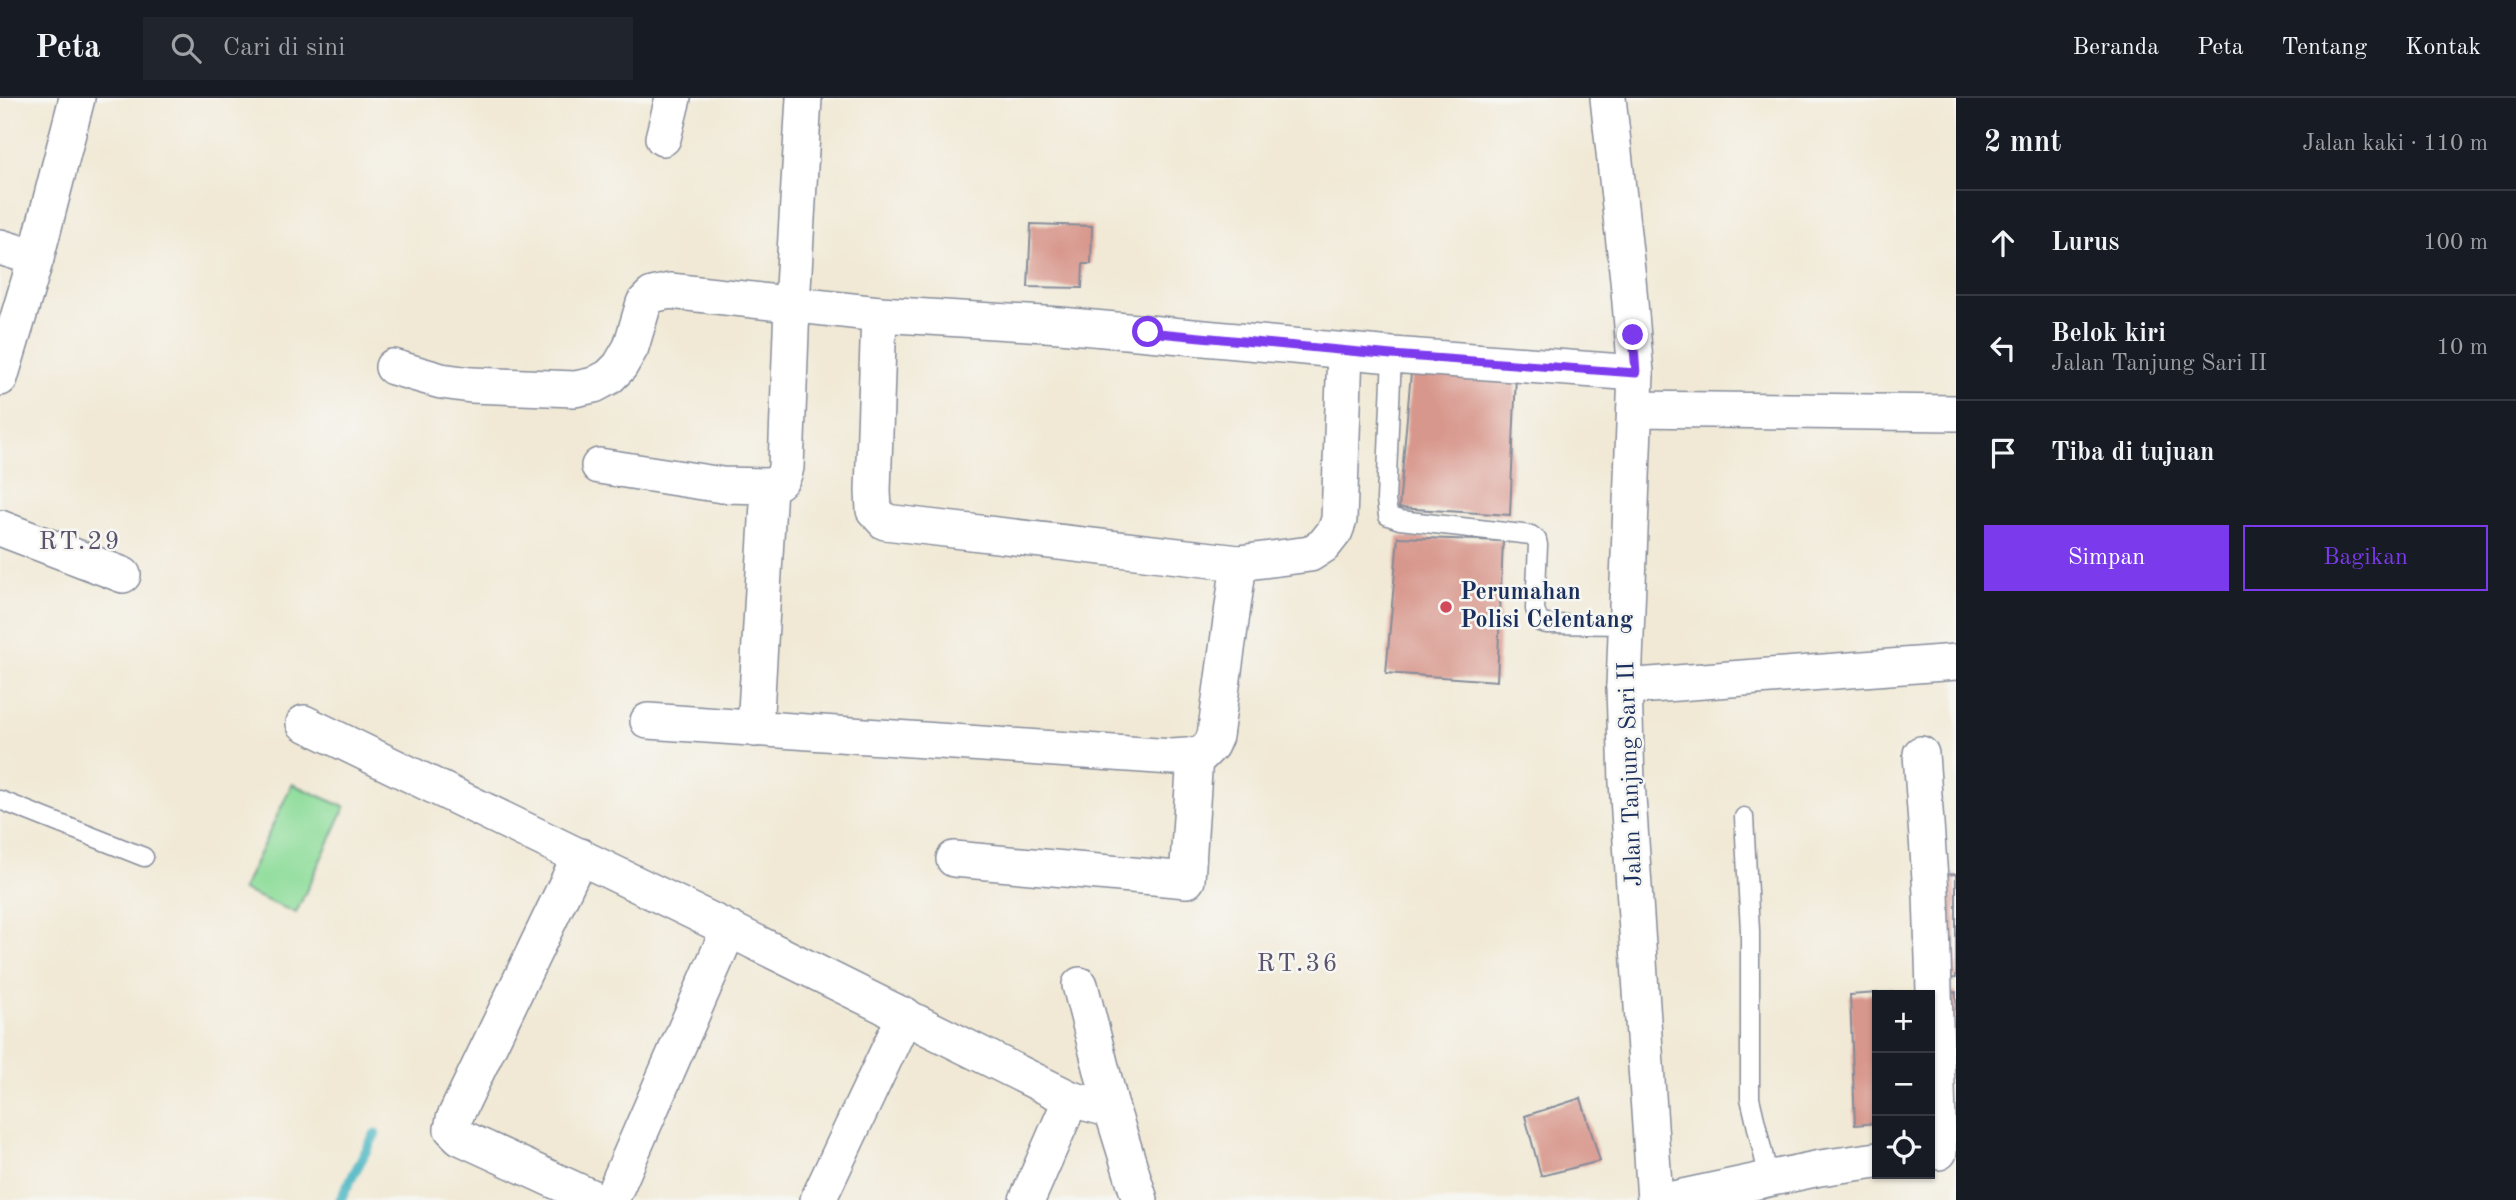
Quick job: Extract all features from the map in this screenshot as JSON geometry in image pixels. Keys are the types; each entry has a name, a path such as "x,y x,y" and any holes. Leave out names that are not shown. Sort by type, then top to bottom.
{"street":[{"path":"0,378 36,258 77,98"},
{"path":"663,138 673,98"},
{"path":"599,466 722,485 769,486 783,478 786,467 804,98"},
{"name":"Jalan Tanjung Sari II","path":"1608,98 1629,279 1636,373 1624,687 1627,782 1655,1200"},
{"path":"0,247 36,258"},
{"path":"393,368 441,381 471,385 575,389 594,385 609,377 620,366 631,347 640,310 648,299 657,293 670,291 879,314 1060,325 1392,355 1636,373"},
{"path":"879,314 873,491 874,510 885,522 1239,563 1310,554 1324,545 1335,531 1341,505 1345,351"},
{"path":"1635,408 1956,413"},
{"path":"755,729 769,486"},
{"path":"0,528 123,575"},
{"path":"649,721 1172,757 1195,756 1207,751 1215,736 1239,563"},
{"path":"1624,687 1956,662"},
{"path":"304,723 905,1015 1070,1099 1112,1110"},
{"path":"1920,754 1931,893 1942,1151"},
{"path":"954,859 1187,880 1195,756"},
{"path":"580,856 454,1119 452,1129 460,1137 597,1200"},
{"path":"611,1200 729,929"},
{"path":"1080,985 1112,1110 1140,1200"},
{"path":"818,1200 905,1015"},
{"path":"1027,1200 1070,1099"},
{"path":"1668,1200 1821,1168 1872,1161"}],"lane":[{"path":"1392,355 1386,500 1388,516 1400,520 1531,535 1538,545 1535,609 1539,622 1627,625"},
{"path":"0,800 144,857"},
{"path":"1744,817 1750,930 1750,1098 1769,1179"}],"green space":[{"path":"292,784 345,807 296,913 242,890"}],"building":[{"path":"1031,224 1092,226 1091,264 1083,264 1082,288 1028,287"},
{"name":"Perumahan Polisi Celentang","path":"1411,372 1516,375 1510,515 1399,508"},
{"name":"Perumahan Polisi Celentang","path":"1398,537 1503,541 1497,681 1386,673"},
{"path":"1956,874 1956,978 1940,979 1930,876"},
{"path":"1956,992 1956,1047 1948,1047 1942,993"},
{"path":"1872,993 1872,1123 1855,1125 1850,995"},
{"path":"1581,1098 1600,1161 1541,1176 1525,1116"}],"waterway":[{"path":"340,1200 375,1134"}],"place":[{"name":"Perumahan Polisi Celentang","path":"1446,607"}],"district":[{"name":"RT.29","path":"80,542"},
{"name":"RT.36","path":"1298,964"}],"route":[{"path":"1148,332 1392,355 1636,373 1633,335"}]}
